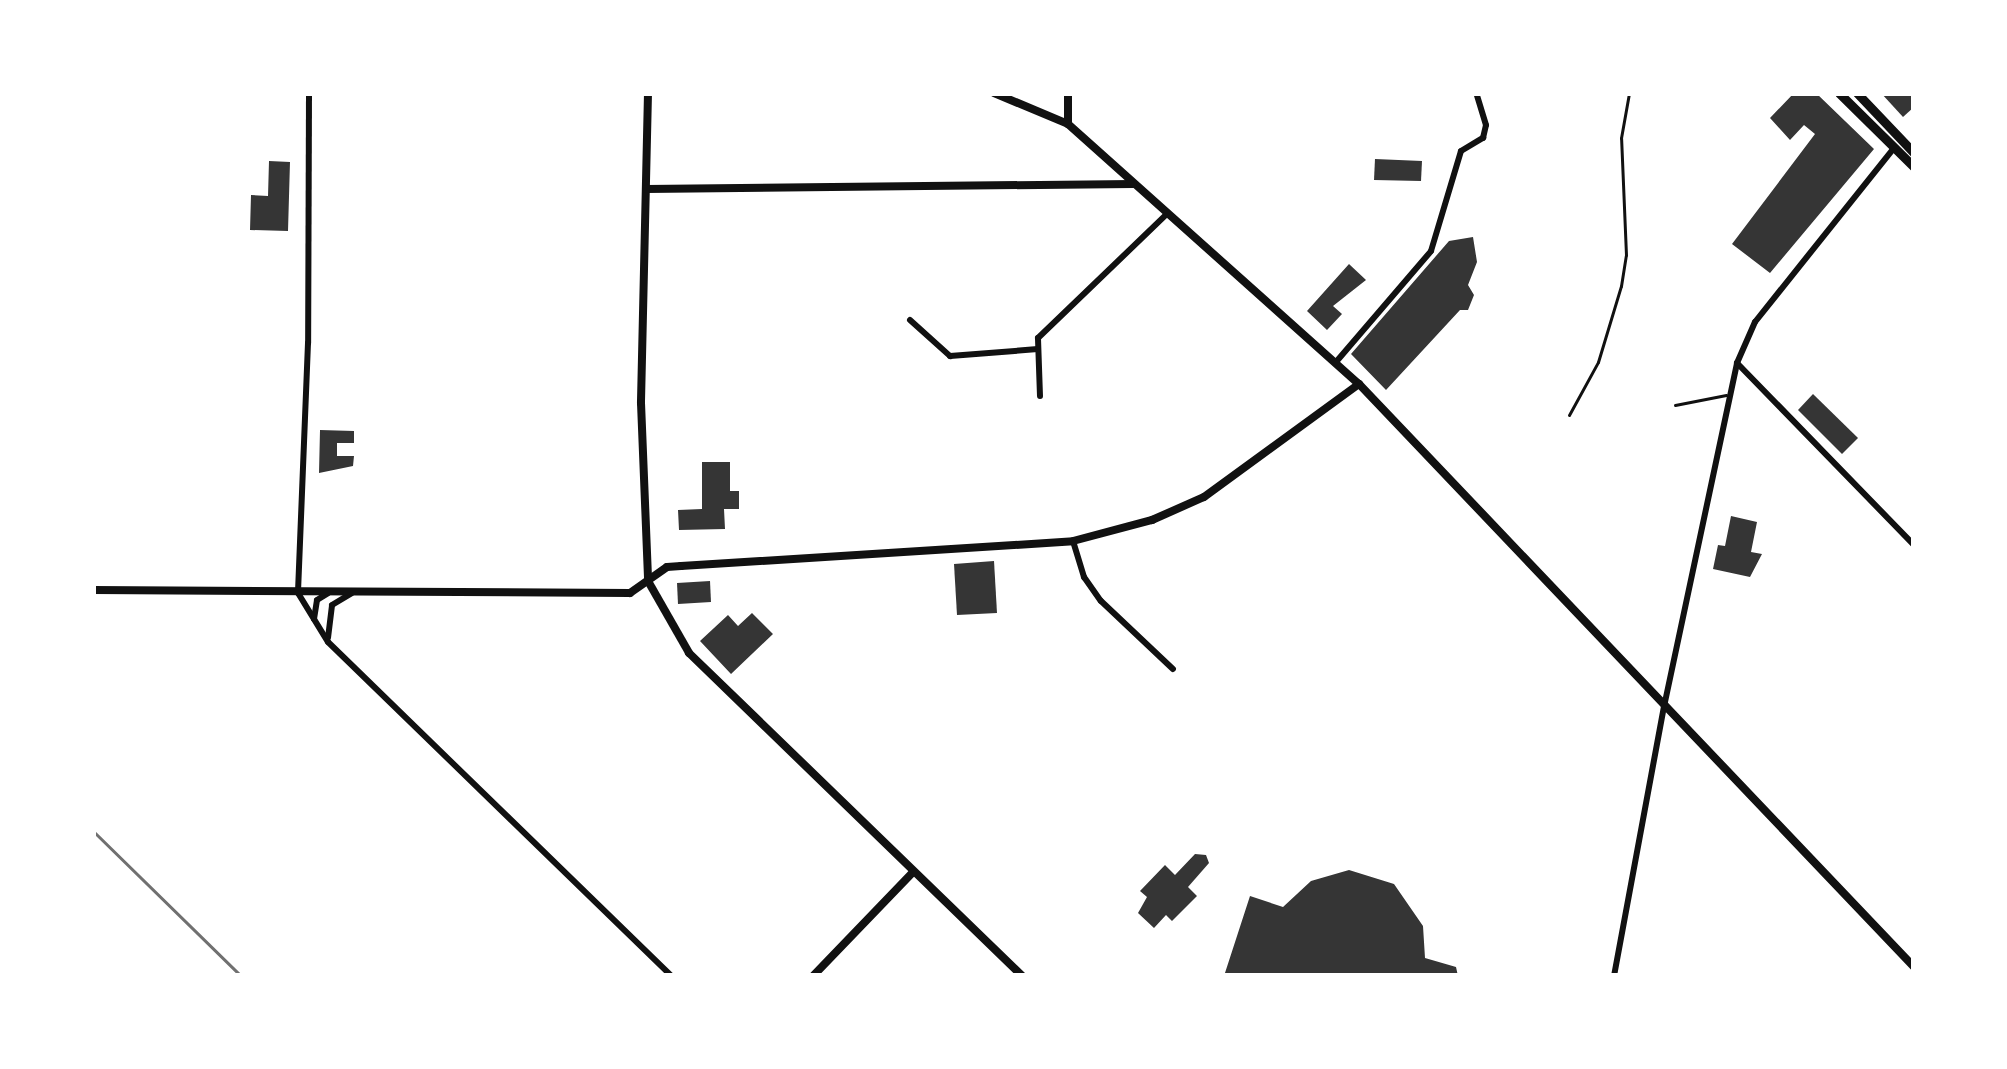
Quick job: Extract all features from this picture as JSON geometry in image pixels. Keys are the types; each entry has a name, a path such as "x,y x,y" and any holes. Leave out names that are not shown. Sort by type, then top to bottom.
{"main road":[{"path":"1839,93 1914,167"},
{"path":"1857,93 1914,153"}],"street":[{"path":"309,93 308,343 298,593 328,642 671,976"},
{"path":"648,93 641,403 648,580 689,653 1022,976"},
{"path":"994,93 1068,124 1336,362 1464,488 1914,967"},
{"path":"1068,93 1068,124"},
{"path":"1336,362 1431,251 1461,151 1483,138 1486,125 1476,93"},
{"path":"1614,976 1665,702 1737,363 1755,322 1893,149 1914,131"},
{"path":"646,189 1135,184"},
{"path":"1040,396 1038,338 1168,213"},
{"path":"910,320 950,356 1038,349"},
{"path":"1737,363 1914,545"},
{"path":"93,590 630,593 680,566 1073,541 1152,520 1204,497 1359,384"},
{"path":"1073,541 1084,577 1101,601 1173,669"},
{"path":"314,620 317,600 328,593"},
{"path":"328,642 332,605 352,593"},
{"path":"813,976 913,872"}],"lane":[{"path":"1675,405 1729,395"}],"path":[{"path":"1569,415 1598,362 1621,286 1626,255 1621,138 1630,93"}],"building":[{"path":"1794,93 1816,93 1874,149 1770,273 1732,244 1815,134 1804,125 1790,140 1770,118"},
{"path":"1881,93 1914,93 1914,107 1903,117"},
{"path":"1375,159 1422,161 1421,181 1374,180"},
{"path":"269,161 290,162 288,231 250,230 251,195 268,196"},
{"path":"1473,237 1477,262 1468,285 1474,295 1468,310 1460,310 1386,390 1351,354 1449,241"},
{"path":"1349,264 1366,280 1333,306 1342,314 1327,330 1307,311"},
{"path":"1813,394 1858,438 1842,454 1798,410"},
{"path":"320,430 354,431 354,443 337,443 337,456 354,456 353,466 319,473"},
{"path":"702,462 730,462 730,491 739,491 739,509 724,509 725,529 679,530 678,510 702,509"},
{"path":"1731,516 1757,522 1751,552 1762,554 1750,577 1713,569 1718,545 1725,546"},
{"path":"994,561 997,613 957,615 954,564"},
{"path":"710,581 711,602 678,604 677,583"},
{"path":"752,613 773,634 731,674 700,641 728,615 738,626"},
{"path":"1195,854 1206,855 1209,863 1188,887 1197,896 1172,921 1166,915 1154,928 1138,913 1147,897 1140,891 1165,865 1175,875"},
{"path":"1349,870 1394,884 1423,926 1425,958 1456,967 1458,976 1224,976 1250,896 1283,907 1311,881"}],"railway":[{"path":"93,831 241,976"}]}
